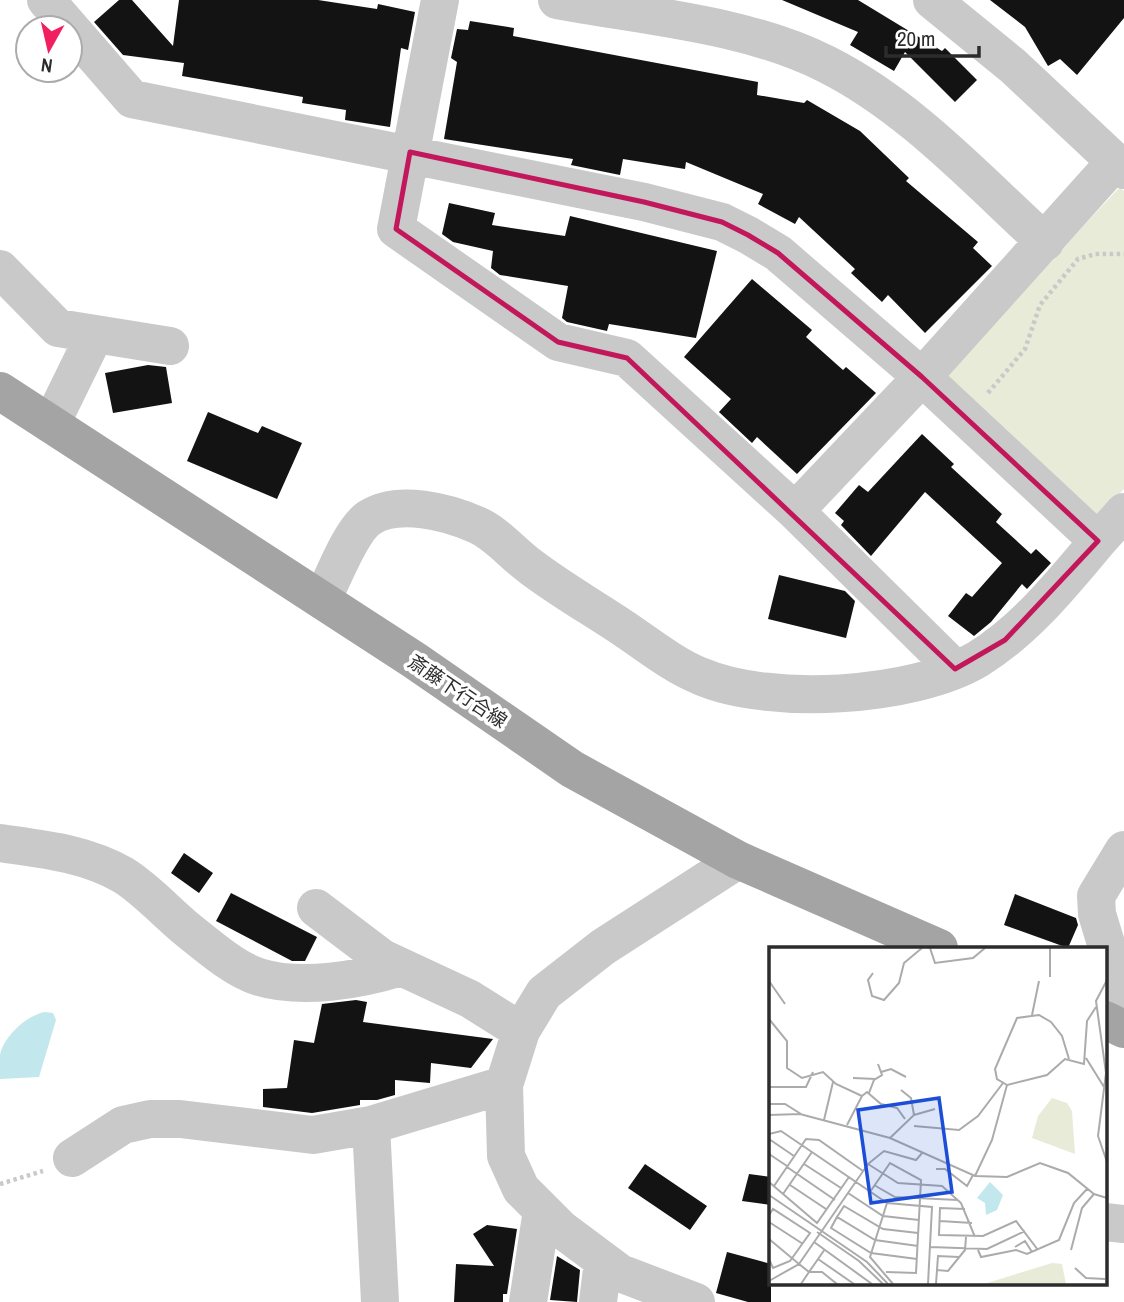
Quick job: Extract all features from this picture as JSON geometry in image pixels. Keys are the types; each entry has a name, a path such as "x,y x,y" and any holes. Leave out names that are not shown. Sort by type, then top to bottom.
{"main road":[{"name":"斎藤下行合線","path":"0,391 322,600 572,769 738,859 937,947"},
{"path":"1106,1020 1124,1029"}],"street":[{"path":"46,0 132,99 410,152 644,202 722,222 778,253 922,377 1098,541"},
{"path":"440,0 396,229 558,342 627,358 795,511 955,668"},
{"path":"557,0 748,36 827,64 891,104 1045,242"},
{"path":"795,511 1119,166 1013,66 932,0"},
{"path":"0,269 58,328 170,346"},
{"path":"51,425 95,334"},
{"path":"322,600 356,534 369,518 400,509 428,509 479,526 532,569 698,676 741,690 794,694 844,692 907,684 976,660 1004,640 1063,582 1124,512"},
{"path":"0,843 66,852 123,876 191,932 258,977 285,981 323,981 372,976 401,967"},
{"path":"1124,850 1096,896 1097,914 1124,1003"},
{"path":"696,1302 620,1273 542,1210 521,1189 506,1156 504,1085 521,1031 544,992 603,947 738,859"},
{"path":"316,908 382,958 470,999 521,1031"},
{"path":"72,1158 123,1125 150,1119 180,1119 313,1135 371,1125 504,1085"},
{"path":"371,1125 380,1302"},
{"path":"528,1302 542,1210"},
{"path":"1106,1222 1124,1224"},
{"path":"598,1302 603,1261"}],"path":[{"path":"967,418 1025,349 1040,305 1078,260 1095,254 1124,254"},
{"path":"0,1184 72,1158"}],"highlighted area":[{"path":"410,152 644,202 722,222 748,235 778,253 922,377 1098,541 1005,640 955,669 627,358 558,342 396,229"}],"green space":[{"path":"1120,187 1124,191 1124,489 1096,519 940,377"}],"water":[{"path":"45,1012 53,1013 56,1020 39,1077 0,1079 0,1055 6,1041 24,1022"}],"building":[{"path":"119,0 132,0 173,46 179,0 318,0 377,9 378,4 415,12 408,50 401,48 390,127 345,120 346,110 302,103 303,97 182,76 184,63 123,55 94,22"},
{"path":"782,0 858,0 942,51 945,48 977,80 955,102 905,52 894,71 850,45 858,32"},
{"path":"990,0 1124,0 1124,18 1077,75 1060,59 1048,66 1025,27"},
{"path":"470,21 514,28 513,36 758,82 757,95 804,103 807,100 860,131 909,178 906,181 978,242 973,248 992,266 925,333 888,295 882,302 851,273 855,269 799,217 795,224 758,204 763,194 686,162 685,169 623,159 620,175 571,165 573,159 444,139 457,62 451,58 457,29 468,30"},
{"path":"449,203 495,213 492,225 565,236 570,216 717,251 696,338 609,324 607,331 567,322 562,318 568,286 500,275 491,268 493,251 453,242 442,234"},
{"path":"752,279 812,330 806,337 843,370 846,367 876,393 797,474 757,437 752,443 719,412 731,399 684,357"},
{"path":"148,365 166,367 172,403 113,413 105,373"},
{"path":"208,412 258,433 262,426 302,443 277,499 187,461"},
{"path":"922,434 954,464 951,467 1002,514 996,522 1031,554 1036,549 1051,563 1027,589 1022,584 991,622 974,636 948,616 966,593 972,597 1002,563 925,492 871,556 841,525 844,521 835,513 859,485 868,492"},
{"path":"779,575 845,591 855,601 846,638 768,619"},
{"path":"184,853 213,873 199,893 171,873"},
{"path":"231,893 317,937 305,961 292,961 216,921"},
{"path":"1015,894 1076,918 1078,925 1068,947 1065,947 1004,925"},
{"path":"356,1000 367,1002 363,1022 493,1039 471,1068 431,1063 430,1083 395,1080 395,1095 377,1100 360,1100 360,1105 312,1113 263,1107 263,1089 287,1088 294,1040 314,1043 322,1004"},
{"path":"645,1164 707,1206 690,1230 628,1188"},
{"path":"749,1174 769,1177 769,1205 742,1201"},
{"path":"487,1225 517,1229 507,1294 503,1294 503,1302 454,1302 456,1264 494,1266 473,1234"},
{"path":"727,1252 769,1263 771,1302 748,1302 716,1293"},
{"path":"557,1256 580,1270 577,1302 550,1300"}]}
